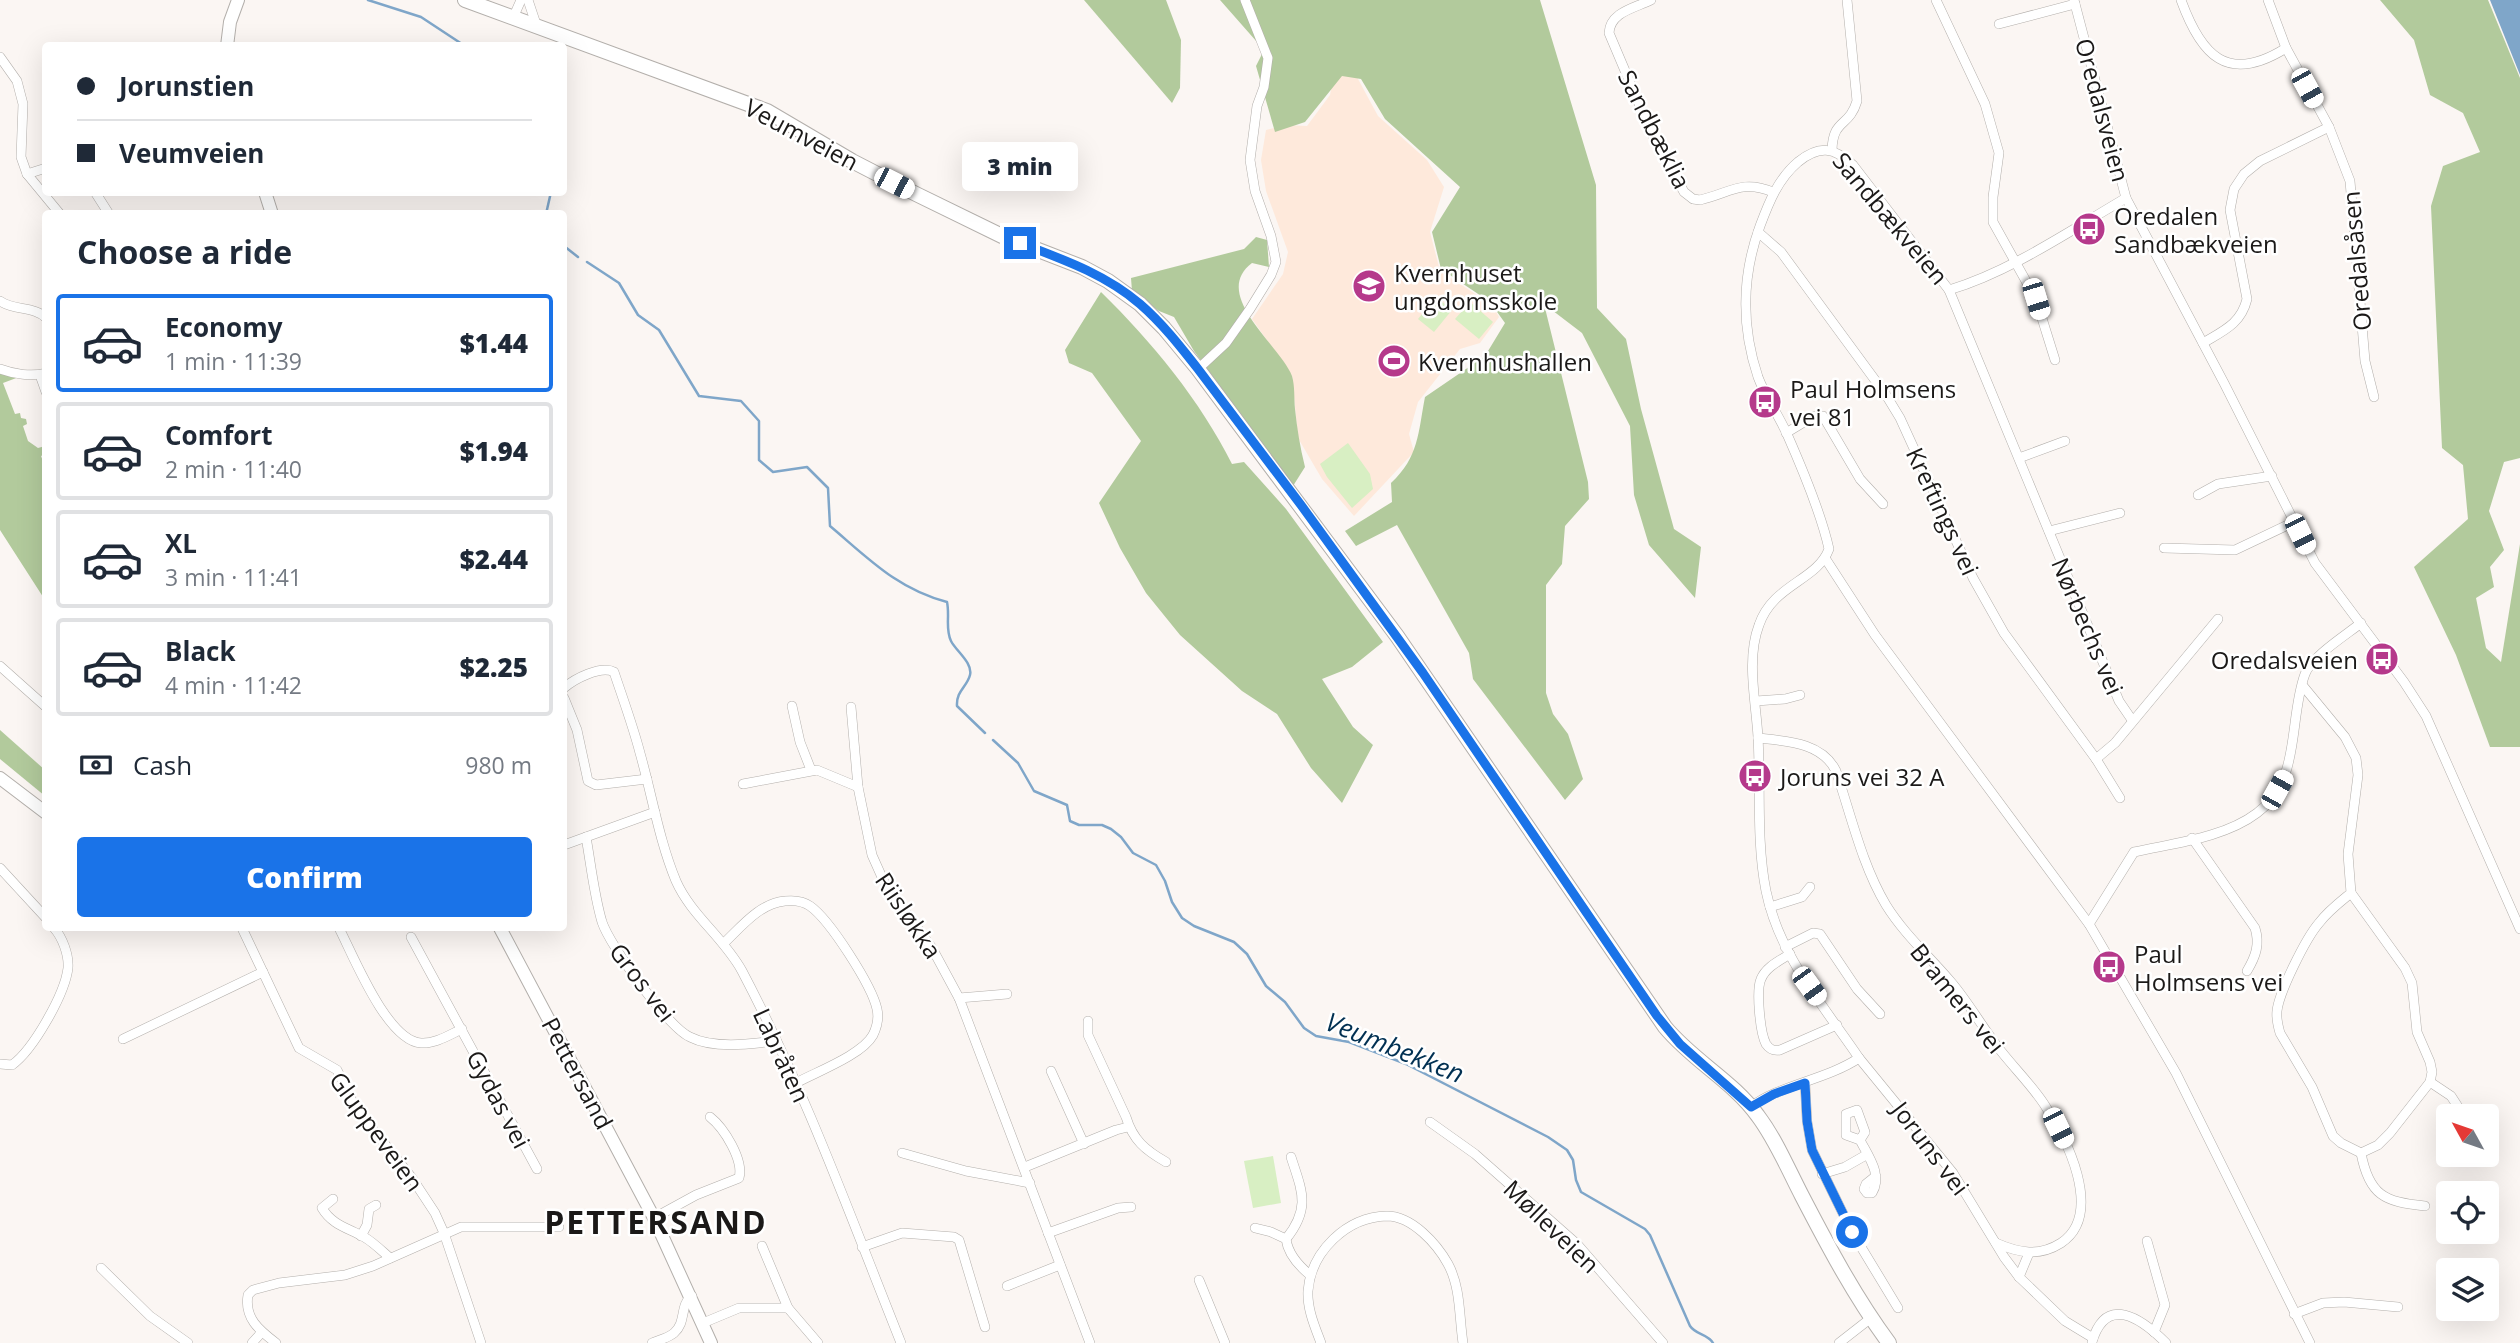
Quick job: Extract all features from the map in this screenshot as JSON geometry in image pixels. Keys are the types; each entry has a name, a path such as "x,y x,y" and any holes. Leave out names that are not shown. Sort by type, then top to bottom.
{"main road":[{"name":"Veumveien","path":"465,0 767,111 852,161 926,199 1002,236 1095,273 1140,304 1198,369 1301,505 1428,680 1657,1016 1685,1049 1751,1107 1772,1138 1832,1254 1889,1343"}],"street":[{"path":"228,42 230,22 238,0"},
{"path":"513,18 521,0"},
{"path":"528,0 537,27"},
{"path":"1198,369 1226,343 1257,298 1276,262 1255,191 1250,160 1255,118 1268,58 1245,0"},
{"name":"Sandbæklia","path":"1650,0 1618,15 1609,27 1609,33 1640,108 1684,192 1693,199 1700,200 1748,185 1773,192"},
{"name":"Sandbækveien","path":"1847,0 1857,102 1853,113 1836,128 1832,136 1832,150 1853,165 1949,290 1968,284 2013,262 2126,198"},
{"path":"1936,0 1988,116 1999,153 1993,222 2036,299 2055,360"},
{"path":"2181,0 2189,22 2206,50 2222,62 2244,65 2273,56 2286,48"},
{"name":"Oredalsåsen","path":"2269,0 2286,48 2329,127 2350,181 2365,361 2374,397"},
{"name":"Oredalsveien","path":"1999,24 2074,2 2126,198 2315,563 2404,682 2426,716 2520,929"},
{"path":"0,57 17,81 23,104 21,157 27,174 42,192"},
{"path":"2203,343 2238,320 2247,299 2230,210 2234,189 2244,174 2260,161 2329,127"},
{"path":"1832,150 1820,150 1800,160 1773,192 1750,259 1744,306 1758,378 1786,433 1826,536 1829,549 1825,558 1875,635 2089,924 2176,1073 2310,1343"},
{"path":"27,174 42,169"},
{"path":"45,196 57,210"},
{"name":"Kreftings vei","path":"1758,232 1781,251 1886,395 1900,418 1973,578 2004,633 2096,760 2120,798"},
{"name":"Nørbechs vei","path":"1949,290 2119,701 2132,720"},
{"path":"0,301 8,307 42,314"},
{"path":"0,369 42,374"},
{"path":"1786,433 1814,416 1823,416 1860,479 1883,504"},
{"path":"2019,458 2065,441"},
{"path":"2198,495 2218,484 2272,476"},
{"name":"Nørbechs vei","path":"2049,531 2120,513"},
{"path":"2164,548 2235,550 2294,522"},
{"name":"Joruns vei","path":"1825,558 1814,570 1783,590 1765,612 1756,633 1754,649 1762,860 1770,907 1788,950 1809,986 1859,1058 1952,1173 2004,1257 2019,1277 2065,1321 2092,1340"},
{"path":"2096,760 2115,743 2218,619"},
{"path":"2089,924 2134,852 2228,829 2259,813 2269,802 2291,760 2299,697 2305,673 2361,624"},
{"path":"0,666 42,703"},
{"name":"Labråten","path":"567,686 585,676 606,669 612,670 628,712 677,883 693,907 724,943 741,970 796,1083 901,1343"},
{"path":"2303,686 2345,737 2356,758 2357,785 2348,855 2351,893 2405,968 2412,983 2417,1032 2430,1062 2430,1082 2390,1133 2378,1145 2361,1153"},
{"path":"1756,701 1800,695"},
{"path":"567,705 577,730 588,781 596,785 647,779"},
{"path":"792,706 800,742 811,769"},
{"name":"Riisløkka","path":"851,707 858,787 866,834 877,869 894,898 939,960 959,998 1090,1343"},
{"name":"Bramers vei","path":"1758,738 1800,744 1819,752 1829,760 1836,771 1870,871 1893,917 1908,937 1951,982 1996,1045 2044,1103 2058,1128 2078,1180 2082,1208 2077,1223 2067,1238 2050,1249 2029,1253"},
{"path":"743,784 811,769 858,787"},
{"path":"0,778 42,810"},
{"path":"567,844 655,812"},
{"name":"Gros vei","path":"586,837 605,930 667,1018 683,1033 698,1041 775,1041"},
{"path":"2192,838 2255,928 2259,940 2255,958 2247,971"},
{"path":"0,868 42,914"},
{"path":"1770,907 1802,897 1810,887"},
{"path":"2351,893 2318,923 2283,990 2276,1014 2280,1033 2312,1087 2333,1136 2361,1153 2370,1184 2390,1201 2425,1206"},
{"path":"724,943 768,905 787,900 801,902 824,918 871,993 878,1019 868,1042 852,1054 796,1083"},
{"path":"0,1064 12,1065 30,1049 64,985 68,966 57,931"},
{"name":"Gluppeveien","path":"243,931 299,1048 337,1070 353,1104 422,1192 444,1233 479,1342"},
{"name":"Gydas vei","path":"341,931 379,1006 400,1033 423,1044 462,1029"},
{"name":"Pettersand","path":"502,931 654,1218 692,1296 711,1343"},
{"path":"1836,1025 1780,1050 1772,1050 1766,1045 1762,1031 1758,988 1766,971 1788,950 1813,933 1820,934 1857,989 1880,1014"},
{"name":"Gydas vei","path":"411,937 537,1169"},
{"path":"122,1039 263,972"},
{"path":"959,998 1007,994"},
{"path":"1088,1021 1088,1035 1126,1117 1128,1128 1147,1152 1166,1162"},
{"path":"1751,1107 1774,1094 1846,1067 1859,1058"},
{"path":"1051,1071 1084,1144"},
{"path":"2430,1082 2451,1096 2456,1104"},
{"path":"1805,1083 1809,1139 1822,1174 1858,1244 1898,1308"},
{"path":"654,1218 696,1195 739,1178 740,1167 724,1131 710,1117"},
{"name":"Mølleveien","path":"1430,1122 1475,1154 1577,1244 1662,1343"},
{"path":"1025,1167 1116,1130 1128,1128"},
{"path":"1860,1140 1876,1176"},
{"path":"902,1153 966,1171 1030,1183"},
{"path":"1822,1174 1845,1167 1866,1155"},
{"path":"1292,1157 1303,1194 1303,1211 1286,1239 1287,1247 1301,1268 1310,1275"},
{"path":"333,1199 324,1205 324,1211 337,1224 361,1236 390,1258"},
{"path":"361,1236 367,1225 369,1209 376,1205"},
{"path":"1048,1233 1118,1208 1131,1208"},
{"path":"1321,1343 1308,1298 1310,1275 1319,1256 1333,1238 1354,1224 1388,1216 1421,1231 1448,1264 1459,1291 1463,1343"},
{"path":"276,1343 252,1321 246,1305 248,1295 253,1290 279,1283 345,1275 461,1227 559,1227"},
{"path":"1255,1228 1286,1239"},
{"path":"862,1247 902,1233 954,1237 959,1240 985,1327"},
{"path":"2147,1241 2165,1306 2154,1332"},
{"path":"1996,1243 2029,1253 2019,1277"},
{"path":"762,1246 788,1308 818,1343"},
{"path":"1007,1286 1060,1265"},
{"path":"102,1268 150,1317 188,1343"},
{"path":"1199,1280 1226,1343"},
{"path":"652,1343 677,1330 682,1322 685,1303 692,1296"},
{"path":"2294,1314 2323,1303 2344,1301 2398,1307"},
{"path":"703,1324 739,1308 788,1308"},
{"path":"2092,1340 2101,1322 2117,1313 2129,1316 2166,1343"},
{"path":"1839,1343 1871,1318"},
{"path":"252,1343 262,1332"}],"shaded area":[{"name":"Kvernhuset ungdomsskole","path":"1351,66 1378,116 1427,160 1444,187 1430,232 1440,271 1480,297 1499,317 1480,343 1460,349 1418,402 1409,434 1414,452 1354,516 1322,479 1298,438 1292,376 1252,319 1283,274 1288,252 1266,191 1261,160 1266,130 1286,125 1307,126 1330,95 1333,79"}],"green space":[{"path":"1084,0 1166,0 1181,40 1180,88 1172,103"},
{"path":"1220,0 1540,0 1596,185 1597,308 1626,339 1641,409 1674,529 1701,547 1695,598 1649,545 1634,495 1630,426 1582,333 1544,304 1588,482 1589,499 1565,526 1562,564 1546,585 1546,693 1553,714 1568,734 1583,779 1565,800 1473,679 1469,653 1397,525 1356,546 1345,531 1392,502 1391,483 1407,464 1416,444 1425,397 1485,356 1505,323 1490,302 1441,269 1432,232 1460,187 1385,119 1361,79 1342,76 1305,122 1275,132 1256,66 1264,50"},
{"path":"2380,0 2488,0 2520,78 2520,458 2504,462 2489,511 2504,550 2490,567 2494,587 2476,598 2486,648 2501,662 2520,544 2520,747 2490,747 2456,655 2414,567 2468,519 2463,465 2442,448 2431,206 2443,166 2480,152 2463,113 2430,95 2414,40"},
{"path":"1256,237 1267,240 1269,267 1252,263 1241,276 1239,290 1243,305 1252,320 1292,376 1305,467 1293,486 1194,351 1174,317 1159,311 1132,291 1131,278 1244,249"},
{"path":"1101,292 1174,373 1205,417 1232,464 1244,462 1286,509 1383,642 1352,667 1322,679 1353,727 1373,745 1342,803 1311,768 1277,714 1242,691 1180,635 1146,593 1120,548 1099,503 1141,441 1092,373 1069,363 1065,350"},
{"path":"1436,297 1452,310 1434,332 1418,319"},
{"path":"1470,302 1493,322 1479,339 1455,319"},
{"path":"0,373 19,377 3,383 15,414 20,413 21,418 26,419 27,424 23,426 28,441 38,448 42,447 42,595 0,530"},
{"path":"1348,443 1370,474 1373,489 1352,508 1320,464"},
{"path":"0,730 42,767 42,794 0,759"},
{"path":"1273,1156 1281,1203 1253,1208 1244,1161"}],"water":[{"path":"2490,0 2520,0 2520,75"}],"waterway":[{"path":"368,0 421,17 459,42"},
{"path":"547,210 550,196"},
{"path":"567,248 578,257"},
{"path":"587,262 619,283 638,315 659,330 699,396 741,401 759,421 759,460 773,472 807,467 828,488 830,526 898,581 947,602 949,636 970,671 969,679 958,697 957,706 985,733"},
{"name":"Veumbekken","path":"993,740 1018,763 1034,791 1067,805 1070,821 1079,825 1102,825 1111,829 1133,853 1156,865 1182,918 1194,926 1234,942 1247,954 1266,986 1285,1002 1304,1028 1316,1036 1349,1042 1406,1064 1548,1137 1567,1150 1573,1160 1581,1192 1645,1229 1650,1235 1690,1326 1713,1343"}],"place":[{"name":"Oredalen Sandbækveien","path":"2089,229"},
{"name":"Kvernhuset ungdomsskole","path":"1369,286"},
{"name":"Kvernhushallen","path":"1394,361"},
{"name":"Paul Holmsens vei 81","path":"1765,402"},
{"name":"Oredalsveien","path":"2382,659"},
{"name":"Joruns vei 32 A","path":"1755,776"},
{"name":"Paul Holmsens vei","path":"2109,967"}],"district":[{"name":"PETTERSAND","path":"656,1221"}],"route":[{"path":"1020,243 1082,267 1124,291 1164,328 1198,369 1397,636 1657,1016 1678,1042 1734,1089 1751,1107 1774,1094 1805,1083 1812,1150 1852,1232"}]}
